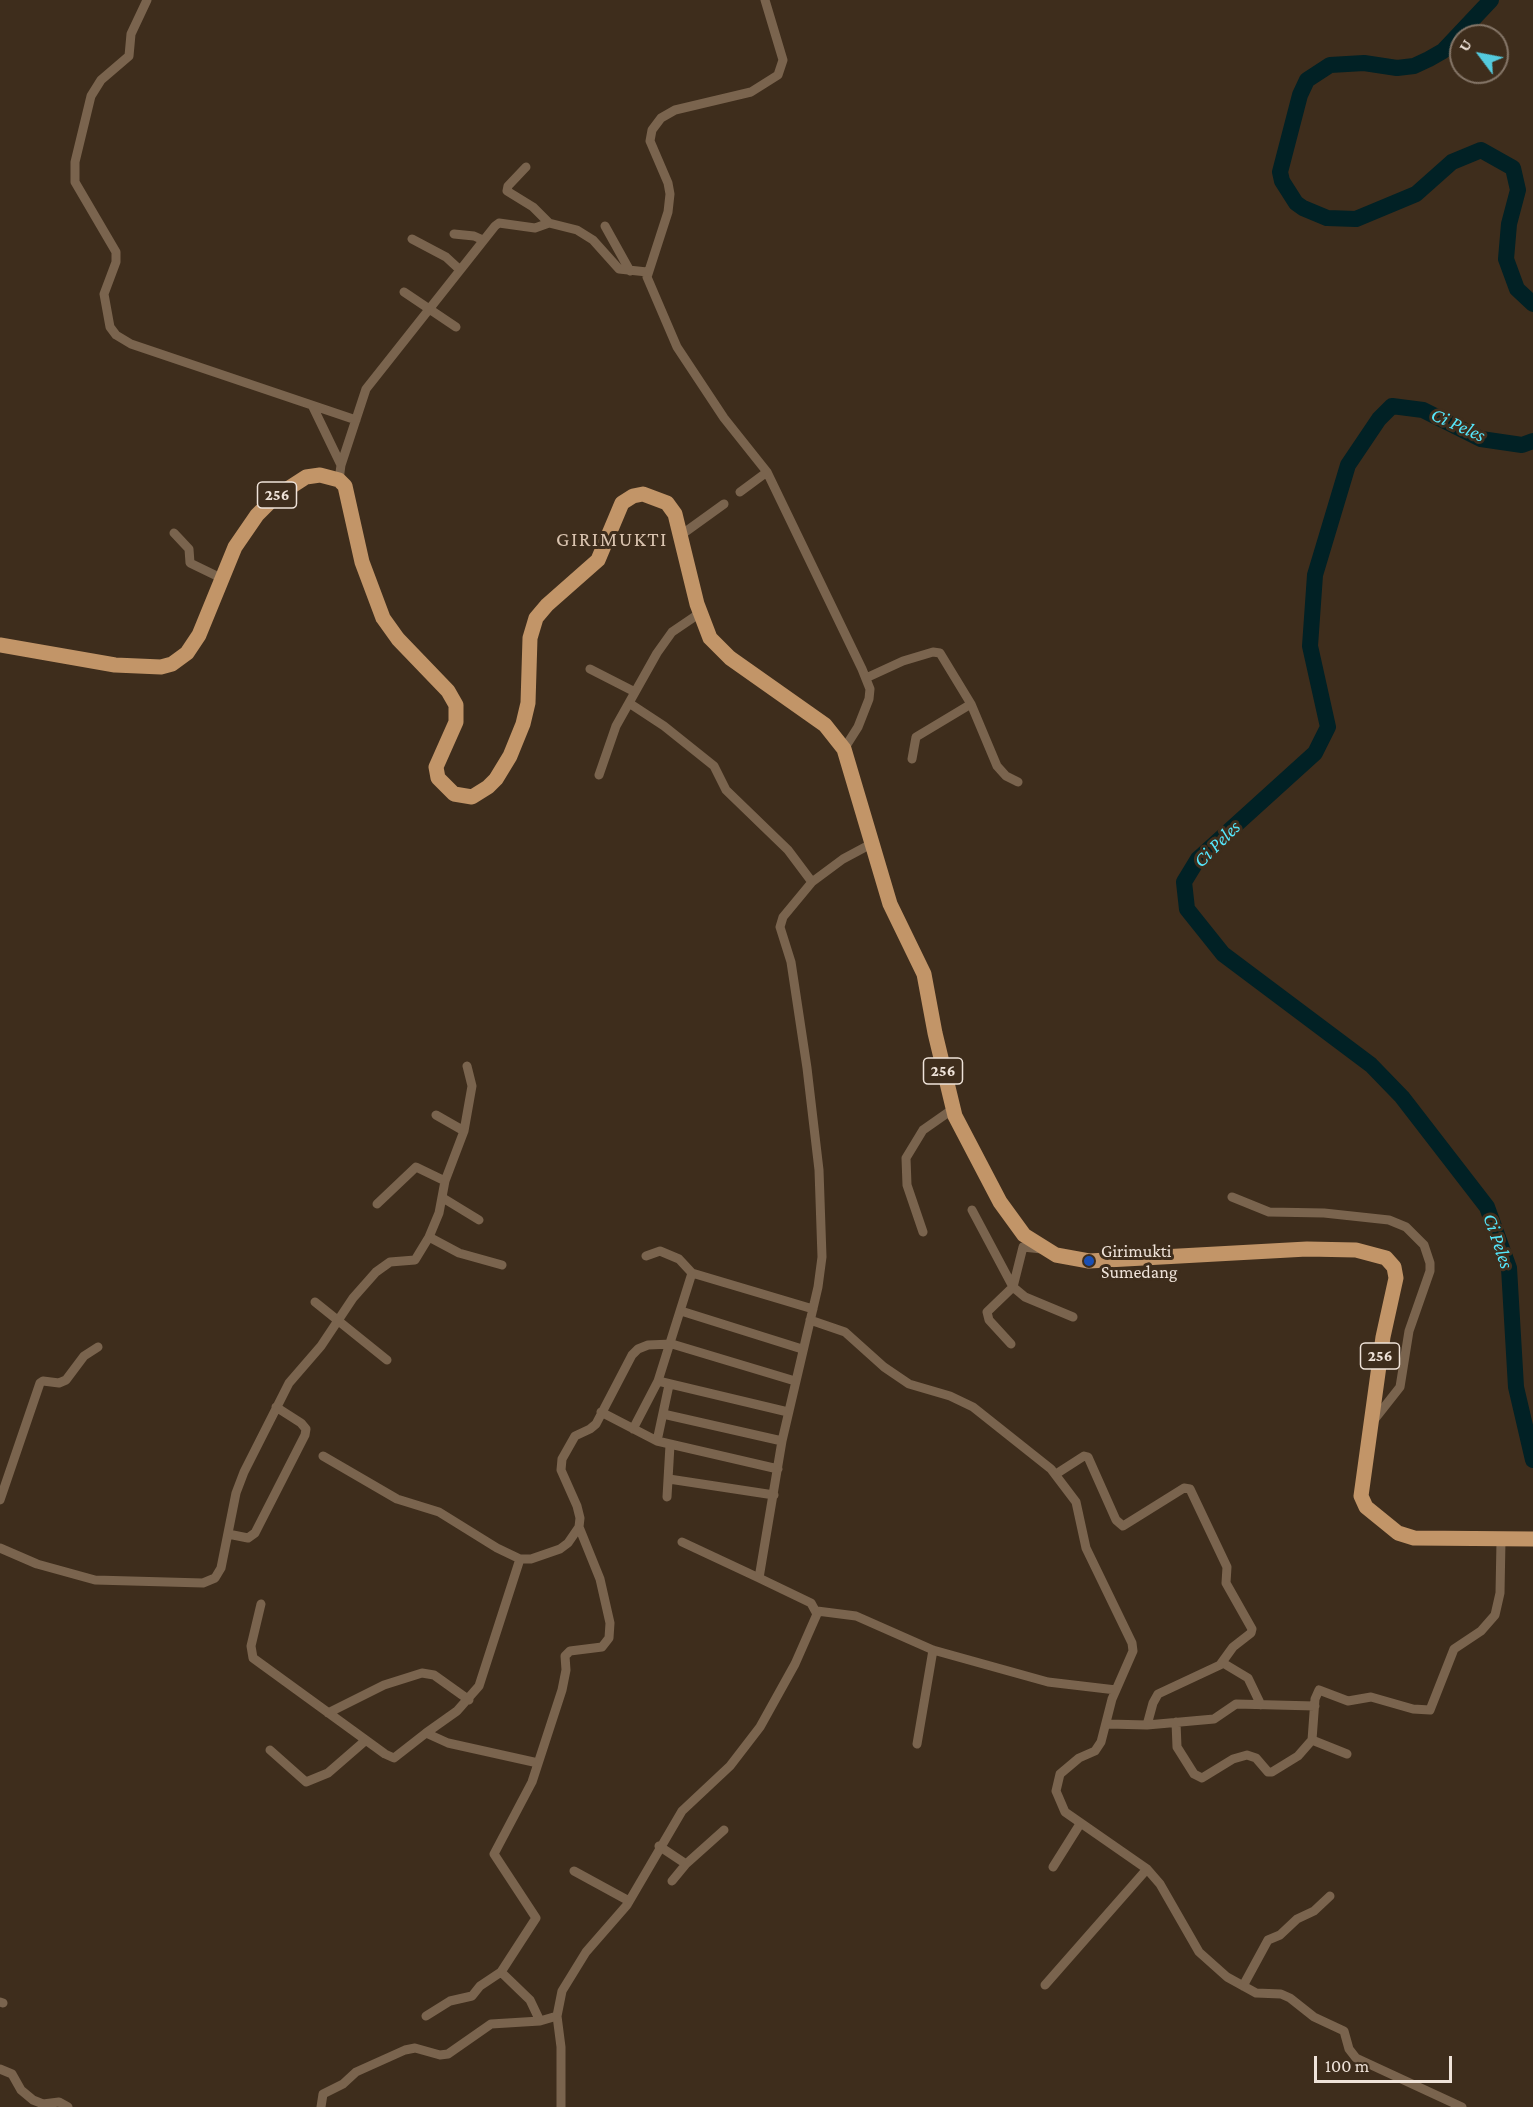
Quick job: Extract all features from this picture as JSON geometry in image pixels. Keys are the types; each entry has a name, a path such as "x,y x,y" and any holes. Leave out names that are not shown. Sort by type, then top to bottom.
{"main road":[{"name":"256","path":"0,645 115,665 161,667 180,659 194,644 221,578 244,533 275,497 306,477 340,472 358,549 383,618 398,639 448,691 456,705 456,722 443,749 436,772 445,787 459,797 472,797 488,788 510,756 523,724 528,703 532,628 547,605 598,560 622,503 633,496 643,494 667,503 674,511 700,613 710,638 722,651 825,725 844,749 892,909 924,974 953,1109 961,1129 1007,1214 1024,1235 1044,1249 1066,1258 1089,1261 1307,1249 1356,1250 1381,1255 1392,1264 1395,1278 1383,1337 1361,1496 1368,1510 1398,1533 1414,1538 1501,1541 1527,1539"}],"street":[{"path":"147,0 131,34 129,56 101,80 91,96 75,162 75,183 116,252 116,262 104,294 110,327 116,335 131,344 356,420"},
{"path":"765,0 783,60 778,75 751,92 675,110 661,118 652,130 650,141 668,183 670,194 665,222 647,272 647,284 664,314 677,347 724,418 767,472 866,678 870,689 870,699 858,727 844,749"},
{"path":"526,167 508,186 507,191 533,207 549,223 584,233 615,265 630,271 647,272"},
{"path":"340,472 366,389 483,240 499,223 536,228 549,223"},
{"path":"605,225 630,271"},
{"path":"454,234 483,240"},
{"path":"412,239 446,257 459,269"},
{"path":"404,291 456,327"},
{"path":"313,407 340,472"},
{"path":"740,492 767,472"},
{"path":"681,535 724,504"},
{"path":"174,532 189,549 190,563 221,578"},
{"path":"599,775 616,726 672,632 700,613"},
{"path":"866,678 894,664 938,652 971,704 997,766 1006,776 1018,782"},
{"path":"590,669 635,692"},
{"path":"628,703 664,726 714,766 726,790 788,850 812,882"},
{"path":"912,759 916,737 971,704"},
{"path":"759,1578 782,1440 813,1309 822,1257 819,1170 791,962 780,927 783,917 812,882 843,859 871,844"},
{"path":"0,1548 37,1564 95,1580 203,1583 218,1574 240,1482 276,1407 296,1372 321,1346 337,1320 376,1272 390,1262 415,1260 429,1237 443,1198 445,1181 464,1131 472,1086 466,1066"},
{"path":"923,1232 907,1185 906,1158 923,1130 953,1109"},
{"path":"436,1115 464,1131"},
{"path":"377,1204 416,1167 445,1181"},
{"path":"1232,1197 1269,1212 1389,1220 1406,1227 1424,1245 1430,1271 1409,1331 1400,1387 1372,1421"},
{"path":"443,1198 479,1220"},
{"path":"972,1210 1013,1287 1025,1297 1073,1317"},
{"path":"429,1237 459,1253 502,1265"},
{"path":"1011,1344 987,1316 990,1308 1013,1287 1023,1247 1044,1249"},
{"path":"646,1256 654,1251 674,1255 692,1273 813,1309"},
{"path":"633,1429 658,1382 672,1344 692,1273"},
{"path":"315,1302 387,1360"},
{"path":"681,1311 802,1349"},
{"path":"810,1320 845,1332 884,1367 909,1384 950,1396 973,1407 1056,1474 1076,1502 1086,1548 1132,1643 1131,1658 1116,1690 1107,1724 1095,1751 1065,1768 1057,1782 1056,1791 1065,1812 1147,1869 1160,1884 1206,1961 1243,1986 1265,1995 1281,1994 1290,1998 1314,2017 1344,2031 1349,2049 1356,2058 1462,2107"},
{"path":"323,1456 397,1499 448,1516 488,1542 520,1559 542,1556 568,1543 579,1527 580,1518 577,1506 561,1470 562,1459 575,1436 593,1427 632,1355 648,1344 672,1344 795,1381"},
{"path":"0,1500 40,1383 66,1380 84,1356 98,1347"},
{"path":"658,1382 788,1412"},
{"path":"657,1442 669,1385"},
{"path":"228,1534 248,1538 255,1533 305,1435 306,1429 301,1423 276,1407"},
{"path":"601,1412 657,1442 778,1470"},
{"path":"663,1414 782,1440"},
{"path":"667,1497 670,1445"},
{"path":"1056,1474 1087,1456 1116,1520 1123,1526 1184,1488 1191,1490 1227,1567 1226,1583 1253,1631 1233,1647 1223,1663 1158,1694 1147,1725"},
{"path":"669,1479 774,1495"},
{"path":"426,2016 450,2001 469,1997 480,1986 501,1972 536,1918 494,1854 523,1802 538,1763 562,1690 566,1656 570,1651 602,1647 606,1644 611,1631 600,1579 579,1527"},
{"path":"1176,1722 1177,1747 1194,1773 1203,1778 1233,1759 1247,1755 1256,1758 1268,1772 1272,1772 1298,1756 1312,1740 1319,1690 1325,1690 1348,1701 1371,1697 1413,1709 1430,1710 1454,1649 1481,1631 1495,1615 1500,1593 1501,1541"},
{"path":"682,1542 811,1603 817,1611 856,1616 933,1650 1048,1682 1116,1690"},
{"path":"261,1604 251,1646 253,1658 394,1758 469,1700 486,1671 520,1559"},
{"path":"561,2107 561,2047 557,2016 558,2002 570,1977 586,1952 613,1924 629,1901 659,1846 682,1811 730,1766 760,1727 795,1664 817,1611"},
{"path":"916,1744 933,1650"},
{"path":"1223,1663 1248,1678 1261,1705"},
{"path":"328,1713 384,1685 422,1673 434,1675 469,1700"},
{"path":"1107,1724 1147,1725 1214,1719 1236,1704 1315,1706"},
{"path":"426,1733 448,1743 538,1763"},
{"path":"270,1750 306,1782 328,1773 366,1740"},
{"path":"1312,1740 1347,1754"},
{"path":"1053,1867 1080,1824"},
{"path":"672,1881 686,1864 724,1830"},
{"path":"659,1846 686,1864"},
{"path":"1045,1985 1147,1869"},
{"path":"574,1871 629,1901"},
{"path":"1243,1986 1268,1940 1280,1935 1297,1919 1314,1911 1330,1896"},
{"path":"501,1972 530,2000 540,2020"},
{"path":"321,2107 323,2094 335,2090 356,2072 405,2050 415,2048 440,2055 448,2054 491,2024 540,2020 557,2016"},
{"path":"0,2069 12,2074 21,2090 33,2100 42,2104 59,2102 68,2107"}],"waterway":[{"name":"Ci Peles","path":"1491,0 1443,51 1414,66 1397,68 1364,63 1330,65 1307,80 1300,95 1280,172 1282,181 1296,203 1303,208 1327,218 1356,219 1416,194 1452,162 1481,150 1513,168 1518,190 1509,224 1506,259 1517,289 1533,304"},
{"name":"Ci Peles","path":"1533,441 1522,445 1481,439 1423,410 1392,406 1379,419 1348,465 1315,575 1310,646 1328,727 1315,753 1198,859 1184,882 1187,909 1223,954 1371,1065 1402,1097 1487,1207 1509,1268 1516,1387 1533,1460"}],"place":[{"name":"Girimukti Sumedang","path":"1089,1261"}],"district":[{"name":"GIRIMUKTI","path":"612,540"}]}
